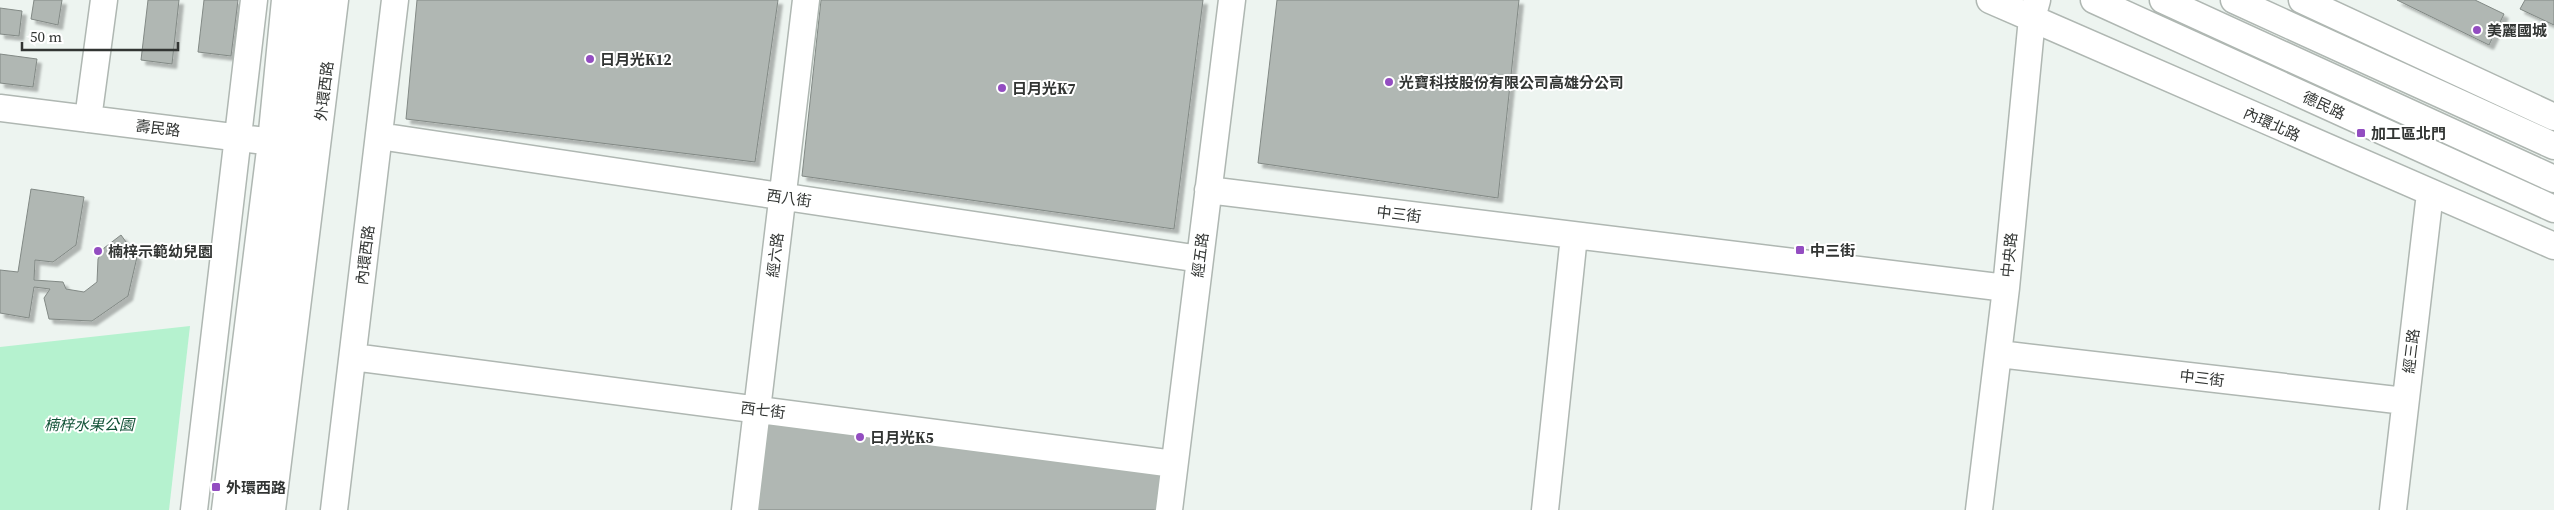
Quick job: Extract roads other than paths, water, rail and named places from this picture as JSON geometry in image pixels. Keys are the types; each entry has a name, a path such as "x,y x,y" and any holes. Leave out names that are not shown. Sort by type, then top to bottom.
{"street":[{"path":"88,119 104,0"},
{"path":"194,510 254,0"},
{"name":"外環西路","path":"272,510 294,145 285,0"},
{"name":"外環西路","path":"248,510 294,145 309,0"},
{"name":"外環西路","path":"225,510 294,145 335,0"},
{"name":"內環西路","path":"334,510 395,0"},
{"name":"經六路","path":"745,510 806,0"},
{"name":"經五路","path":"1169,510 1232,0"},
{"name":"內環北路","path":"1990,0 2034,9 2430,193 2554,246"},
{"name":"德民路","path":"2094,0 2554,209"},
{"name":"德民路","path":"2163,0 2544,175"},
{"path":"2234,0 2551,138 2544,175 2524,196 2511,227"},
{"path":"2302,0 2554,117"},
{"name":"中央路","path":"1979,510 1999,354 2034,9"},
{"name":"壽民路","path":"0,108 294,145"},
{"name":"西八街","path":"379,136 1200,259"},
{"name":"中三街","path":"1208,190 2006,288"},
{"name":"經三路","path":"2393,510 2430,193"},
{"path":"1545,510 1574,236"},
{"name":"中三街","path":"1999,354 2406,401"},
{"name":"西七街","path":"353,357 1174,464"}],"place":[{"name":"美麗國城","path":"2477,30"},
{"name":"日月光K12","path":"590,59"},
{"name":"光寶科技股份有限公司高雄分公司","path":"1389,82"},
{"name":"日月光K7","path":"1002,88"},
{"name":"加工區北門","path":"2361,133"},
{"name":"中三街","path":"1800,250"},
{"name":"楠梓示範幼兒園","path":"98,251"},
{"name":"日月光K5","path":"860,437"},
{"name":"外環西路","path":"216,487"}],"park label":[{"name":"楠梓水果公園","path":"89,424"}]}
